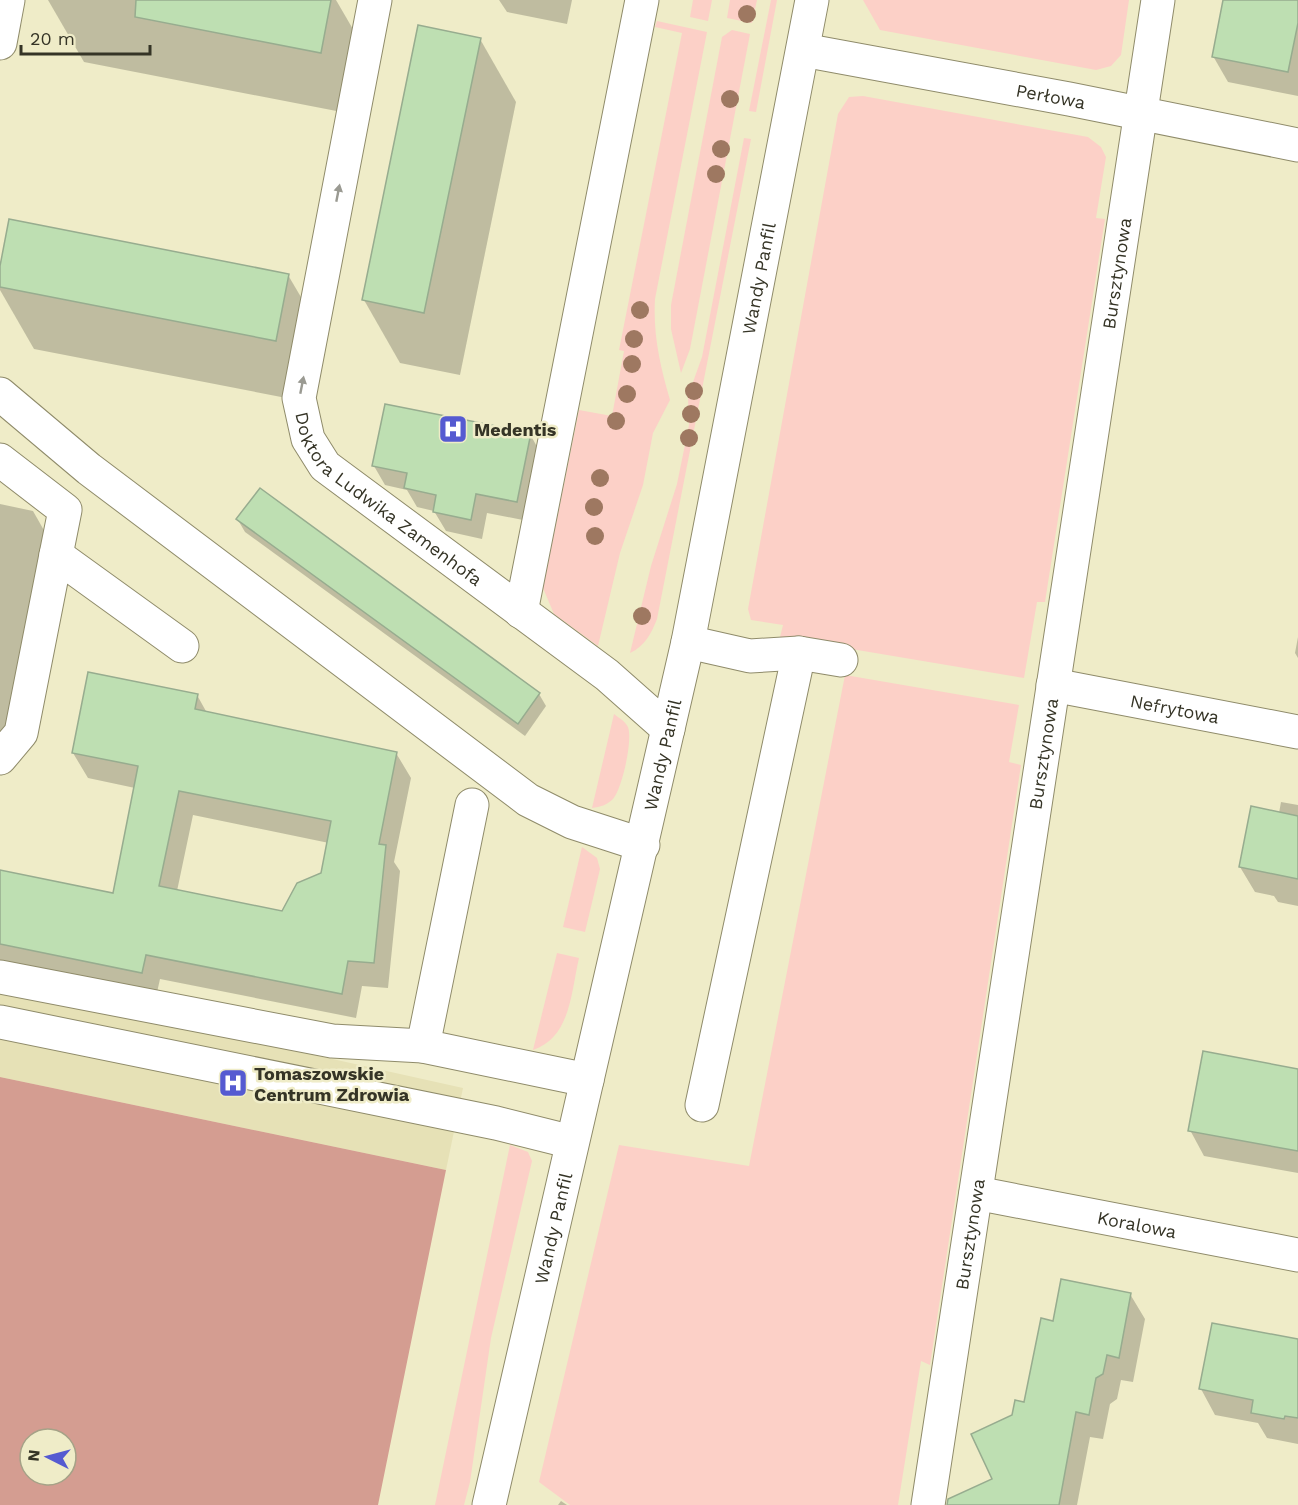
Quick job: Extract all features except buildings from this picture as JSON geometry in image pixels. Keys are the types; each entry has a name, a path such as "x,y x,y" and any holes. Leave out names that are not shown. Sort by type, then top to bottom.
{"street":[{"path":"0,43 8,0"},
{"name":"Doktora Ludwika Zamenhofa","path":"375,0 299,398 308,439 325,466 607,675 668,729"},
{"path":"521,612 642,0"},
{"name":"Wandy Panfil","path":"489,1505 688,642 812,0"},
{"name":"Bursztynowa","path":"928,1505 1158,0"},
{"name":"Perłowa","path":"802,50 1298,145"},
{"path":"0,394 89,469 528,800 572,822 643,845"},
{"path":"0,460 65,510"},
{"path":"0,758 10,731 56,555 65,510 72,494 89,469"},
{"path":"56,555 182,646"},
{"path":"688,642 750,656 799,653 842,660"},
{"path":"702,1105 799,653"},
{"name":"Nefrytowa","path":"1053,685 1298,732"},
{"path":"423,1046 472,805"},
{"path":"0,977 332,1041 423,1046 587,1080"},
{"path":"0,1022 496,1123 572,1142"},
{"name":"Koralowa","path":"976,1193 1298,1255"}],"shaded area":[{"path":"693,0 712,0 708,21 690,17"},
{"path":"730,0 757,0 752,23 727,18"},
{"path":"771,0 777,0 756,112 749,111"},
{"path":"863,0 1129,0 1121,55 1111,66 1096,70 880,30"},
{"path":"657,21 707,32 655,299 658,350 670,400 653,433 643,485 620,553 598,646 554,614 543,588 579,410 612,416 624,351 619,350 682,33 655,27"},
{"path":"732,30 750,34 690,349 681,373 671,329 671,305 722,37"},
{"path":"863,96 1088,137 1101,147 1106,157 1096,218 1105,219 1045,602 1037,602 1024,678 780,637 783,625 751,620 748,609 838,114 849,97"},
{"path":"744,138 751,139 657,619 647,639 630,653 651,566 677,484 689,425 688,396 702,357"},
{"path":"845,675 1019,705 1009,762 1021,765 930,1365 921,1361 898,1505 570,1505 539,1482 619,1145 749,1166"},
{"path":"614,714 628,727 629,742 626,764 613,799 592,808"},
{"path":"582,847 597,858 600,869 585,932 563,927"},
{"path":"557,953 579,958 571,999 562,1024 555,1035 546,1044 533,1050"},
{"name":"Tomaszowskie Centrum Zdrowia","path":"0,992 328,1058 463,1088 446,1170 0,1077"},
{"path":"0,1077 446,1170 378,1505 0,1505"},
{"path":"510,1145 528,1152 532,1161 491,1338 470,1482 464,1505 435,1505"}],"place":[{"name":"Medentis","path":"453,429"},
{"name":"Tomaszowskie Centrum Zdrowia","path":"233,1083"}]}
